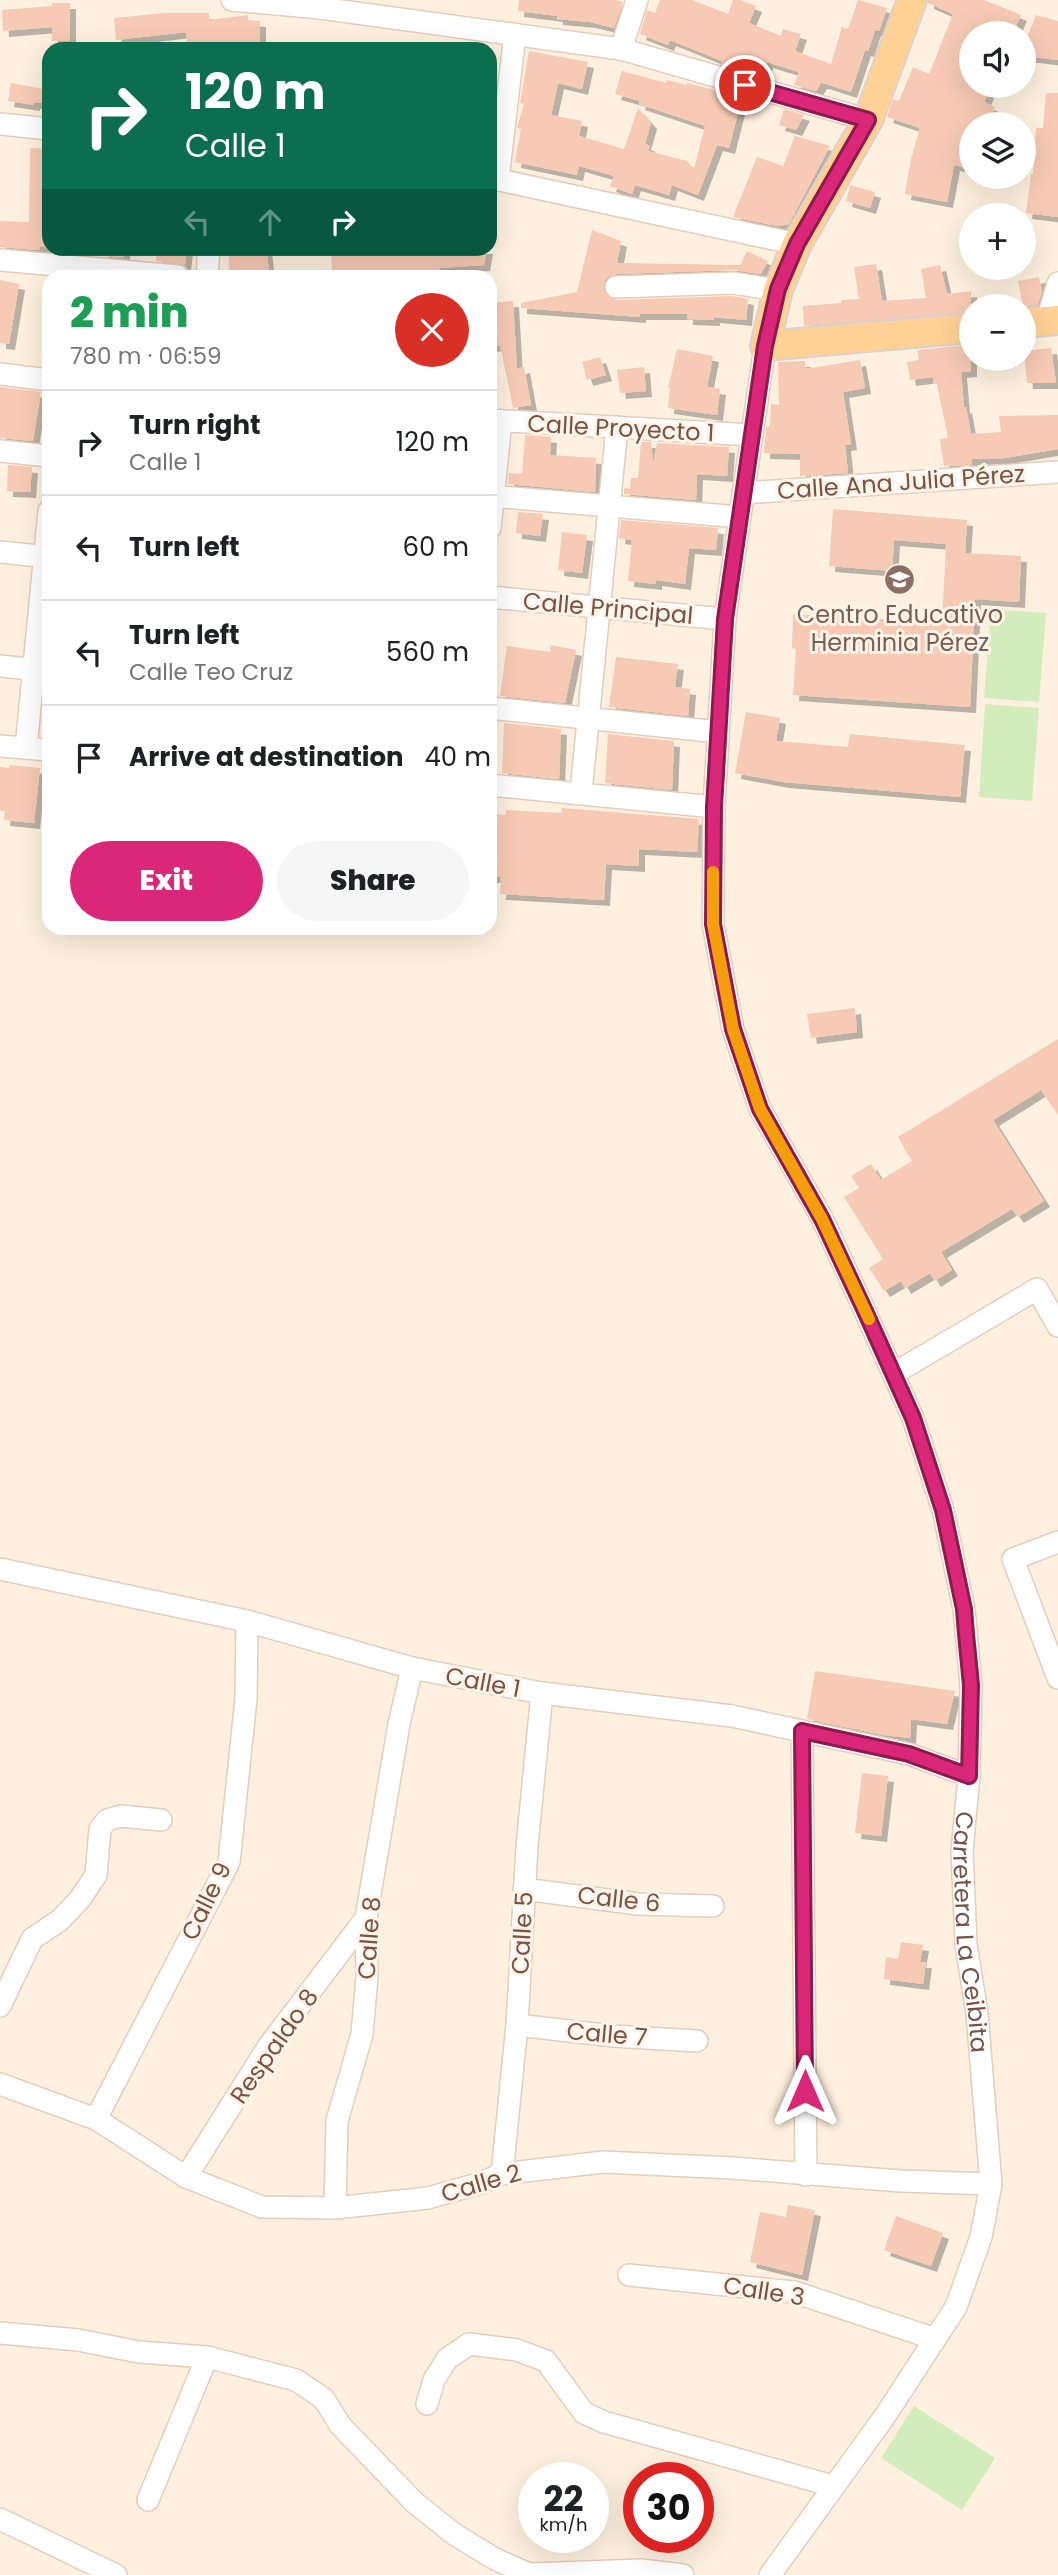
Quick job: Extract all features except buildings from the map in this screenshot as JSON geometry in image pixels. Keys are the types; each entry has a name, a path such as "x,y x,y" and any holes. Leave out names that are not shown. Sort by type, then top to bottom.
{"main road":[{"name":"Carretera La Ceibita","path":"765,346 778,289 797,244 868,120 912,0"},
{"path":"765,346 959,329"}],"street":[{"path":"232,0 321,4 621,49 868,120"},
{"path":"621,49 636,0"},
{"path":"497,157 514,34"},
{"path":"0,124 42,128"},
{"path":"497,180 797,244"},
{"path":"0,260 111,270"},
{"path":"616,287 733,283 778,289"},
{"path":"1043,322 1058,283"},
{"name":"Carretera La Ceibita","path":"765,346 725,619 714,807 713,924 733,1029 760,1109 822,1219 913,1418 943,1510 957,1570 964,1609 971,1685 969,1776 962,1851 966,1944 977,2013 991,2183 981,2238 956,2307 886,2416 770,2575"},
{"path":"0,374 42,379"},
{"name":"Calle Proyecto 1","path":"497,421 752,435"},
{"path":"581,792 617,427"},
{"path":"0,451 42,455"},
{"name":"Calle Ana Julia Pérez","path":"744,493 1058,472"},
{"path":"497,496 740,517"},
{"path":"0,552 42,557"},
{"name":"Calle Principal","path":"497,598 725,619"},
{"path":"26,748 41,670 42,647"},
{"path":"0,666 41,670"},
{"path":"497,709 718,732"},
{"path":"0,746 42,749"},
{"path":"497,786 714,807"},
{"path":"893,1374 1037,1289 1058,1326"},
{"path":"1058,1542 1013,1559 1058,1678"},
{"name":"Calle 1","path":"0,1569 247,1621 412,1668 542,1693 732,1716 909,1754 969,1776"},
{"name":"Calle 9","path":"96,2119 229,1863 246,1699 247,1621"},
{"name":"Calle 8","path":"335,2208 337,2121 362,2034 367,1977 366,1918 399,1724 412,1668"},
{"name":"Calle 5","path":"502,2174 517,2025 524,1889 542,1693"},
{"path":"802,1731 806,2175"},
{"path":"0,2006 32,1939 60,1920 96,1875 100,1829 107,1820 121,1816 161,1820"},
{"name":"Calle 6","path":"524,1889 638,1904 713,1906"},
{"name":"Respaldo 8","path":"186,2177 268,2047 366,1918"},
{"name":"Calle 7","path":"517,2025 613,2036 697,2041"},
{"name":"Calle 2","path":"0,2084 96,2119 186,2177 262,2207 335,2208 428,2198 502,2174 603,2162 991,2183"},
{"name":"Calle 3","path":"629,2274 794,2292 935,2339"},
{"path":"0,2333 78,2340 139,2353 207,2357 296,2381 324,2399 340,2425 414,2502 454,2534 495,2559 529,2574 641,2570 683,2575"},
{"path":"427,2404 434,2380 447,2359 470,2344 517,2350 545,2361 584,2413 604,2422 833,2486"},
{"path":"148,2500 207,2357"},
{"path":"0,2519 84,2567 116,2575"}],"green space":[{"path":"991,609 1046,613 1039,702 984,698"},
{"path":"985,704 1039,708 1032,801 979,797"},
{"path":"914,2406 995,2458 962,2510 881,2458"}],"slow traffic":[{"path":"713,872 713,924 733,1029 760,1109 822,1219 869,1319"}],"place":[{"name":"Centro Educativo Herminia Pérez","path":"900,580"}],"route":[{"path":"745,85 868,120 797,244 778,289 765,346 725,619 714,807 713,924 733,1029 760,1109 822,1219 913,1418 943,1510 957,1570 964,1609 971,1685 969,1776 909,1754 802,1731 805,2091"}]}
